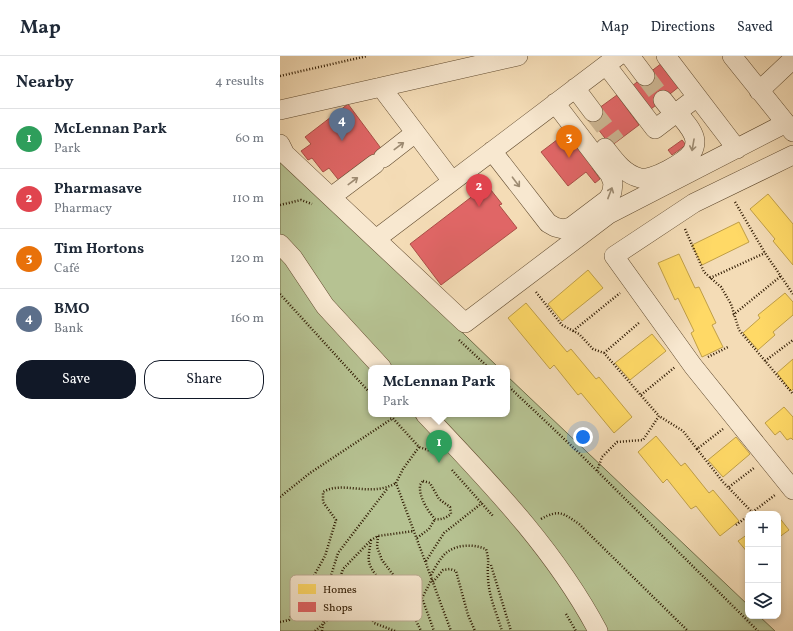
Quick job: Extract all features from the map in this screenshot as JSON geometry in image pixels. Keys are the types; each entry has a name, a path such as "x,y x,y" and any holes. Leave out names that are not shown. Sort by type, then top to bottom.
{"street":[{"path":"280,110 518,56"},
{"path":"630,56 645,76"},
{"path":"666,56 737,148"},
{"path":"280,144 285,154 465,323 609,214 737,148 789,128 732,56"},
{"path":"759,91 789,59"},
{"path":"376,239 612,61 655,129 671,109 697,97"},
{"path":"380,87 452,181"},
{"path":"565,96 620,168 640,178 650,178 675,165 691,154 695,144 693,134 671,109"},
{"path":"565,96 593,112"},
{"path":"492,151 548,223 563,229 571,227 608,199 612,192 613,183 610,175 565,96"},
{"path":"331,197 415,133"},
{"path":"616,142 630,161 632,173"},
{"path":"791,487 693,366 614,256 694,203 793,155"},
{"path":"280,244 293,258 325,306 379,365"},
{"path":"428,417 529,528 564,574 598,631"}],"path":[{"path":"280,76 367,56"},
{"path":"726,188 765,253 793,294"},
{"path":"678,214 704,272 720,287 731,304 739,330 793,394"},
{"path":"710,278 765,253"},
{"path":"734,315 781,276"},
{"path":"573,331 632,283"},
{"path":"536,292 562,325 573,331 594,349 604,353 659,416 684,431 748,511"},
{"path":"280,294 368,391"},
{"path":"604,353 653,311"},
{"path":"765,361 793,340"},
{"path":"641,395 678,364 693,366 728,347"},
{"path":"510,388 597,471 758,631"},
{"path":"597,471 602,457 617,442 643,440 659,416"},
{"path":"280,496 310,473 393,418 419,447 436,453 441,458"},
{"path":"697,449 735,418"},
{"path":"314,575 325,556 336,520 323,502 323,492 331,488 372,490 387,488 396,483 403,469 419,447"},
{"path":"729,487 767,458"},
{"path":"451,470 495,518"},
{"path":"424,481 430,483 439,499 450,507 451,514 444,519 435,519 429,513 419,491 421,482 424,481"},
{"path":"396,483 452,631"},
{"path":"755,511 791,487"},
{"path":"331,575 338,554 387,488"},
{"path":"426,562 444,533 482,503"},
{"path":"529,528 554,512 564,514 579,524 688,631"},
{"path":"736,525 745,518"},
{"path":"417,538 429,529 435,519"},
{"path":"341,575 343,569 371,540 378,536 414,530"},
{"path":"378,536 377,548 393,575"},
{"path":"371,540 369,560 371,567 377,575"},
{"path":"431,575 445,553 461,546 474,545 486,548 511,631"},
{"path":"490,562 488,576 493,602 502,631"},
{"path":"434,631 422,598 433,580 443,570 450,569 456,571 468,615 475,631"},
{"path":"564,610 576,631"},
{"path":"280,622 289,620 290,618"},
{"path":"373,621 395,631"},
{"path":"416,621 421,631"},
{"path":"315,631 324,622"},
{"path":"322,631 324,622"}],"green space":[{"path":"280,156 496,365 368,365 368,417 510,417 510,379 745,602 745,619 762,619 775,631 280,631"}],"building: Homes":[{"path":"768,194 793,224 793,265 773,241 775,239 750,209"},
{"path":"739,222 749,242 702,265 692,245"},
{"path":"679,254 695,288 699,287 716,323 712,325 723,347 702,357 691,333 694,331 678,298 675,300 658,263"},
{"path":"588,270 603,288 562,321 548,304"},
{"path":"785,293 793,302 793,315 773,332 775,335 758,350 743,333 760,318 758,315"},
{"path":"526,303 567,352 571,349 596,379 599,377 632,417 614,433 581,393 578,395 554,365 550,369 508,318"},
{"path":"652,334 666,351 630,380 615,363"},
{"path":"793,359 793,389 791,391 777,373"},
{"path":"784,407 793,417 793,440 791,438 787,440 780,431 775,435 765,423"},
{"path":"656,436 681,466 685,463 709,493 713,490 739,521 720,536 696,506 691,509 667,479 663,483 638,452"},
{"path":"736,437 750,454 723,477 708,460"},
{"path":"781,520 789,530 781,536"},
{"path":"745,536 745,549 738,541"}],"building: Shops":[{"path":"662,63 680,86 646,113 628,89"},
{"path":"617,95 639,125 611,146 588,116"},
{"path":"348,104 383,151 341,183 329,168 323,172 312,158 308,160 301,151 311,144 305,137"},
{"path":"570,130 596,164 592,168 600,179 595,183 586,172 568,186 541,152"},
{"path":"682,140 686,145 672,155 668,150"},
{"path":"487,185 502,204 499,205 517,228 441,285 410,244"}],"tunnel":[{"path":"645,76 663,100"},
{"path":"593,112 616,142"}],"place":[{"name":"BMO","path":"342,141"},
{"name":"Tim Hortons","path":"569,158"},
{"name":"Pharmasave","path":"479,207"},
{"name":"McLennan Park","path":"439,463"}]}
